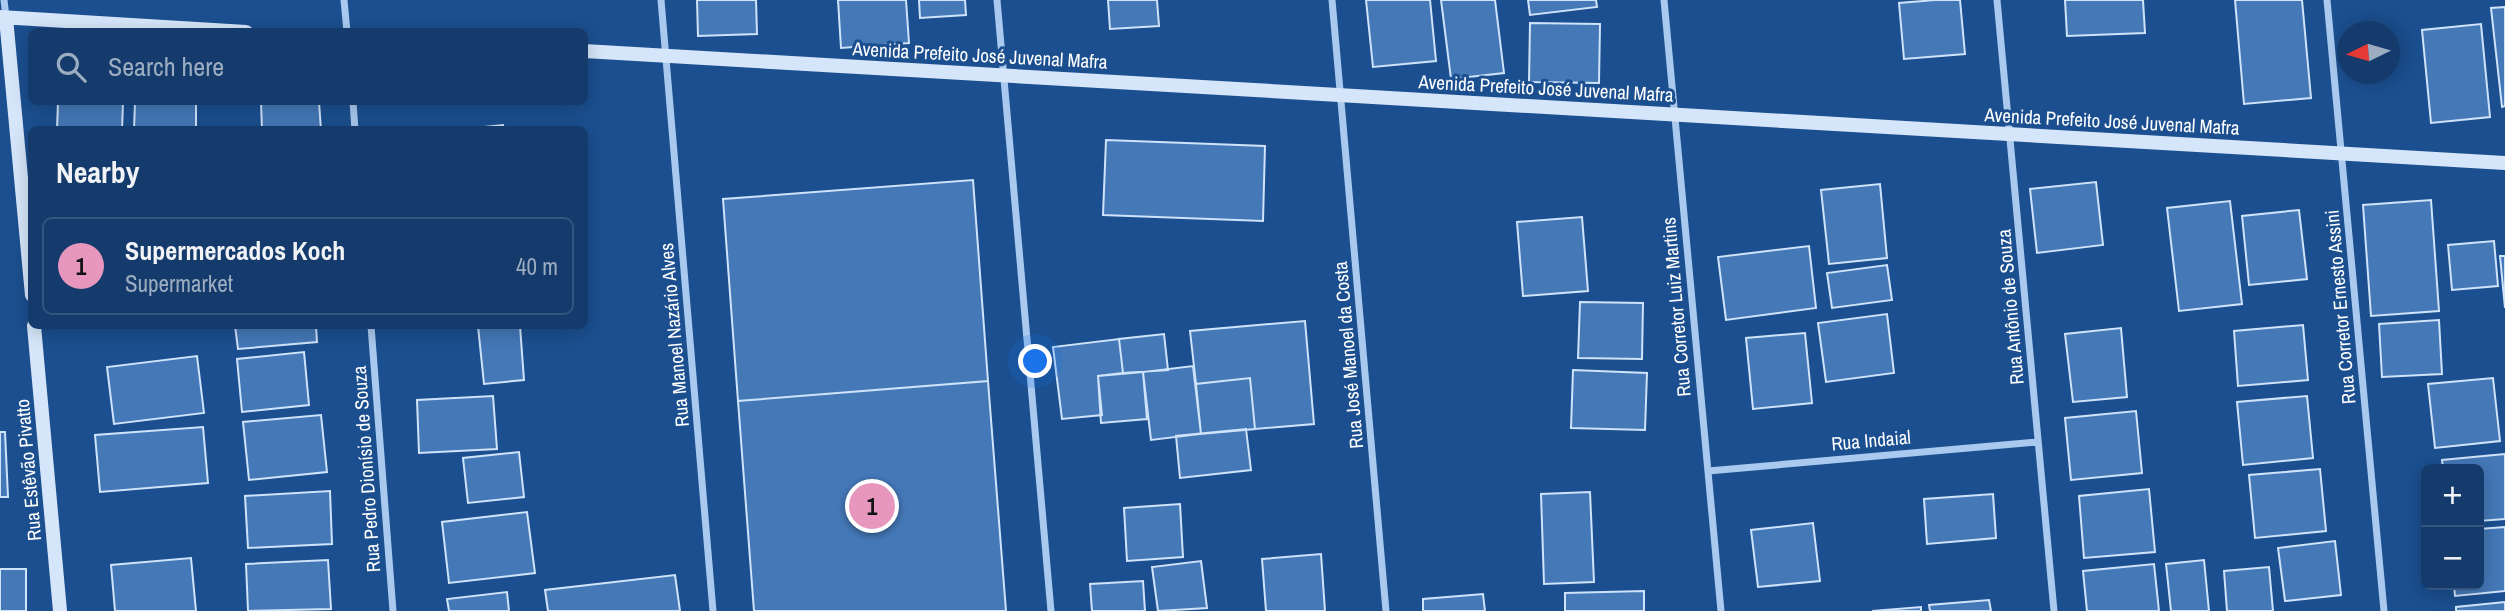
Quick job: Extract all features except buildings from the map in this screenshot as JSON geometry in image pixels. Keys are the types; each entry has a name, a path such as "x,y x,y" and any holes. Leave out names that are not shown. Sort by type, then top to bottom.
{"main road":[{"path":"28,257 3,18 177,28"},
{"name":"Avenida Prefeito José Juvenal Mafra","path":"588,51 2505,163"},
{"name":"Rua Estêvão Pivatto","path":"34,329 60,611"}],"street":[{"path":"3,18 4,0"},
{"path":"344,0 347,28"},
{"name":"Rua Manoel Nazário Alves","path":"661,0 713,611"},
{"path":"997,0 1051,611"},
{"name":"Rua José Manoel da Costa","path":"1332,0 1386,611"},
{"name":"Rua Corretor Luiz Martins","path":"1664,0 1721,611"},
{"name":"Rua Antônio de Souza","path":"1997,0 2054,611"},
{"name":"Rua Corretor Ernesto Assini","path":"2327,0 2384,611"},
{"path":"353,105 355,126"},
{"name":"Rua Pedro Dionísio de Souza","path":"370,329 393,611"},
{"name":"Rua Indaial","path":"1708,471 2038,442"}],"place":[{"name":"Supermercados Koch","path":"872,506"}]}
